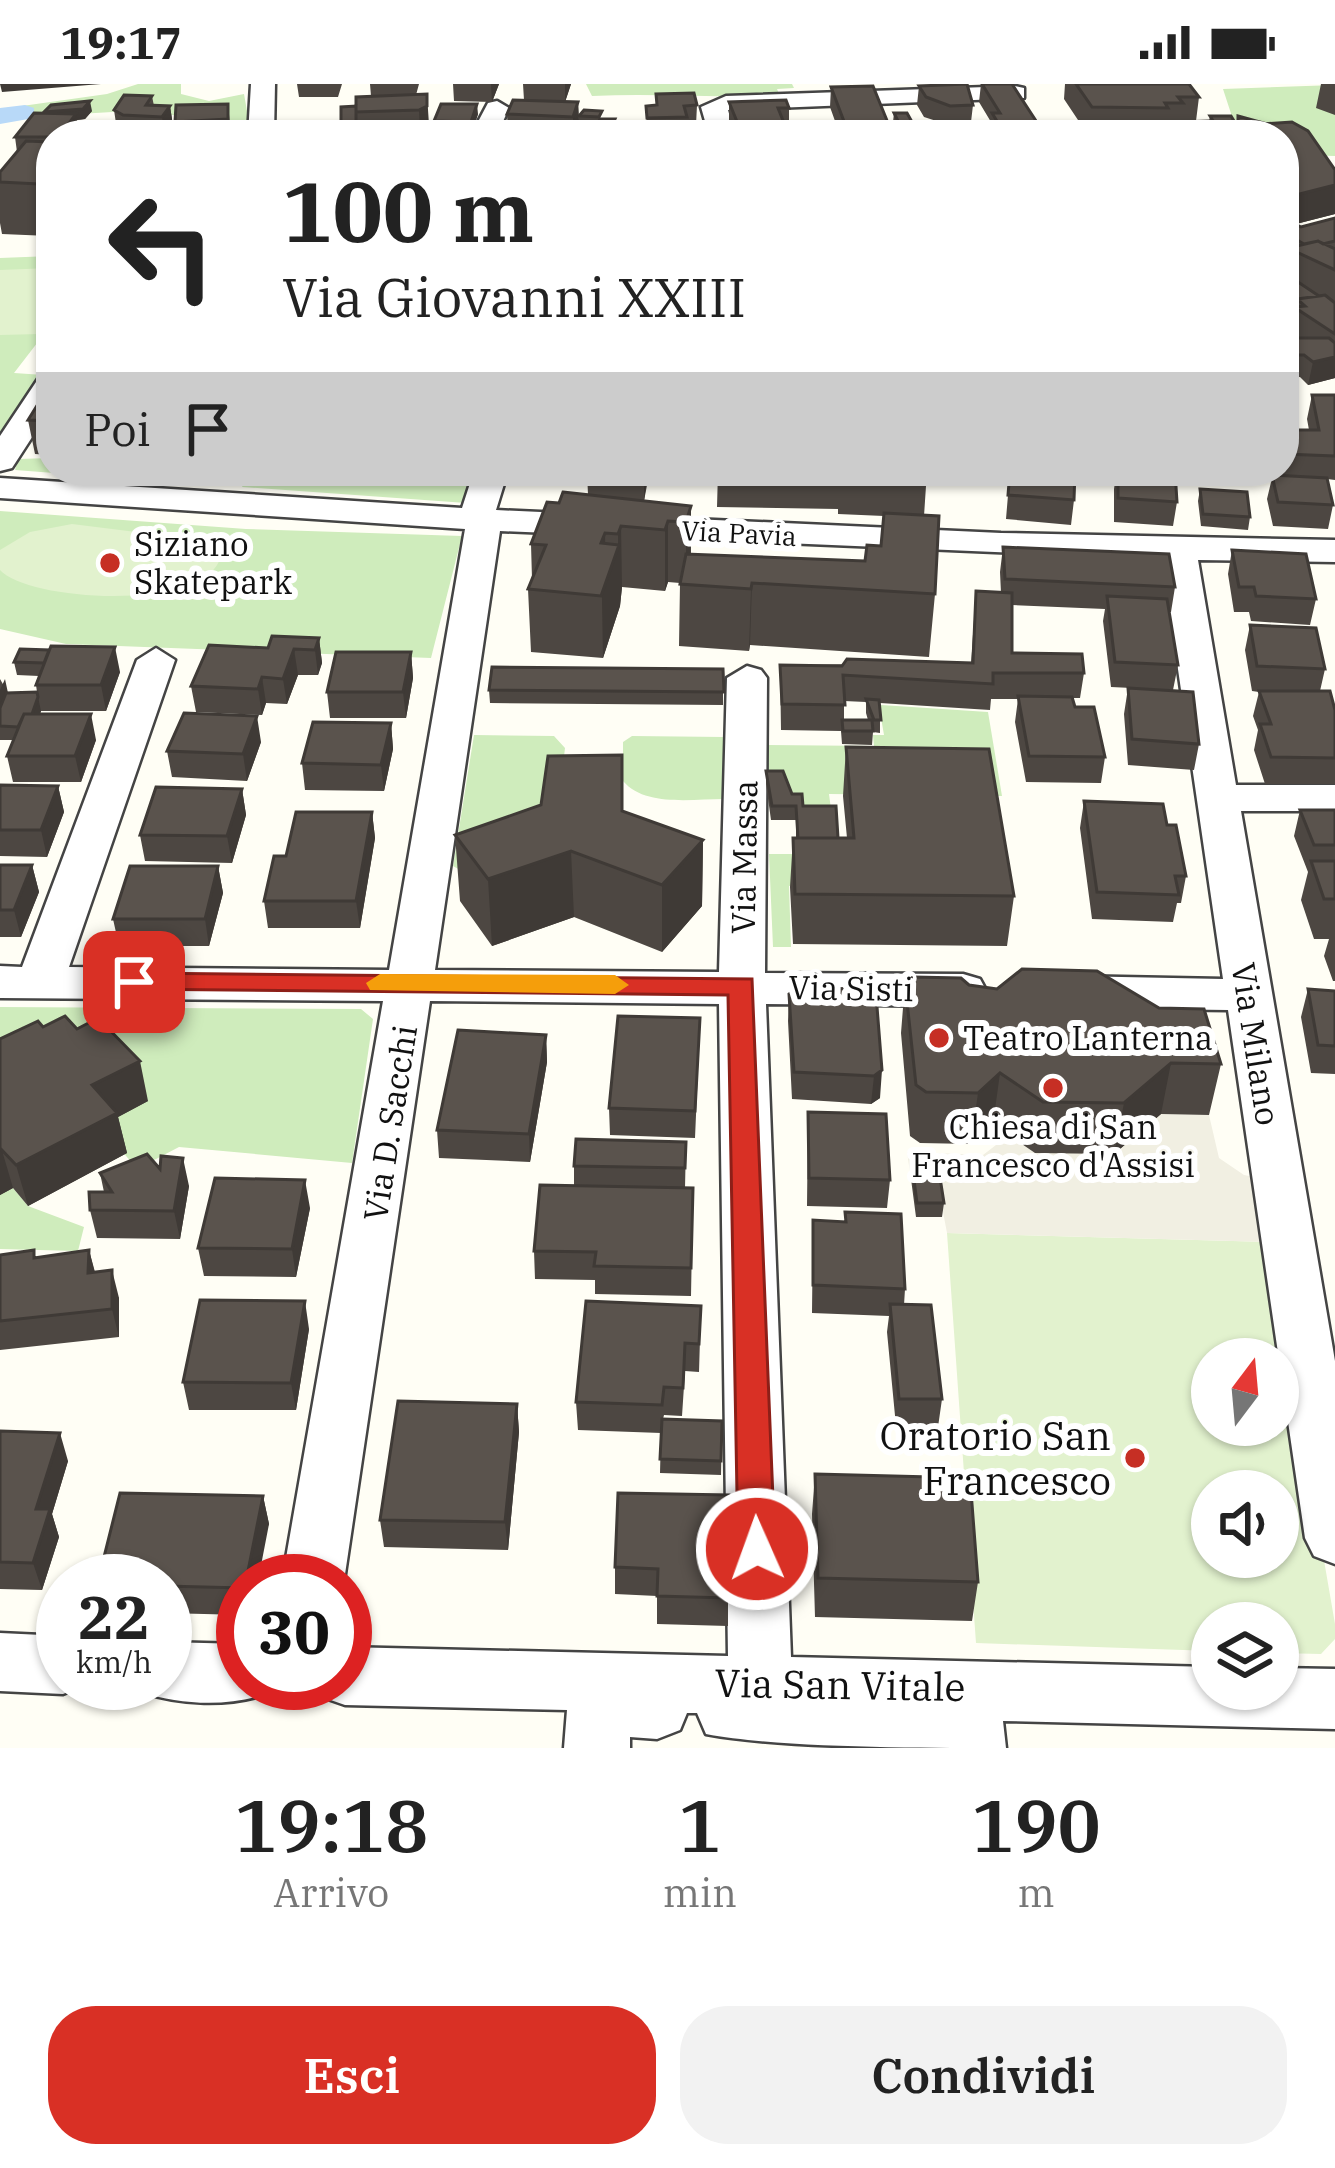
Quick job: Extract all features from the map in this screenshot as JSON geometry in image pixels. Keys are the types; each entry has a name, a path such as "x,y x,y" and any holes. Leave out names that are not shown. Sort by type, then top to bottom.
{"street":[{"path":"262,120 263,84"},
{"path":"717,120 713,109 722,104 1012,88 1033,118"},
{"path":"491,120 497,108"},
{"path":"0,461 36,405"},
{"path":"224,504 233,486"},
{"name":"Via D. Sacchi","path":"318,1554 413,983 488,486"},
{"name":"Via Pavia","path":"0,488 480,521 1178,550 1335,551"},
{"name":"Via Milano","path":"1178,550 1335,1538"},
{"path":"20,982 156,660"},
{"name":"Via Massa","path":"747,678 742,986 760,1684"},
{"path":"1217,798 1335,798"},
{"name":"Via Sisti","path":"20,982 742,986 1247,995"},
{"path":"0,1662 36,1664"},
{"name":"Via San Vitale","path":"372,1677 1335,1699"},
{"path":"597,1748 600,1706 972,1725 974,1748"}],"green space":[{"path":"138,84 181,84 181,94 209,101 244,94 249,120 129,111 28,117 19,111 22,106 107,94"},
{"path":"586,84 792,84 794,88 777,89 780,96 592,96"},
{"path":"1335,85 1335,156 1299,155 1299,120 1233,120 1223,89"},
{"path":"36,257 36,344 14,373 36,374 36,386 0,437 0,258"},
{"path":"36,269 36,334 0,335 0,270"},
{"path":"36,458 36,472 15,470 18,459"},
{"path":"242,486 486,486 480,504"},
{"path":"0,511 246,529 462,536 431,658 66,644 0,629"},
{"name":"Siziano Skatepark","path":"72,524 200,540 215,546 221,556 209,574 184,587 152,594 115,596 44,589 0,570 0,550 30,532"},
{"path":"866,704 988,712 1002,796 829,794 832,817 793,805 768,782 768,745 874,746 873,735 884,735 880,712 866,711"},
{"path":"474,735 554,736 565,748 557,816 492,888 453,866"},
{"path":"632,736 724,737 724,799 670,800 632,789 623,781 623,742"},
{"path":"769,854 797,854 799,885 789,886 791,947 773,947"},
{"path":"0,1007 361,1009 373,1019 352,1163 179,1147 137,1169 101,1126 148,1100 0,1085"},
{"path":"13,1188 28,1206 84,1227 78,1251 0,1249 0,1194"},
{"name":"Oratorio San Francesco","path":"947,1233 1269,1242 1286,1338 1191,1338 1191,1446 1299,1446 1299,1416 1335,1639 1321,1654 1299,1653 1299,1602 1191,1602 1191,1650 976,1643"}],"shaded area":[{"path":"1161,1114 1209,1115 1219,1158 1244,1175 1260,1178 1269,1242 947,1233 937,1180 911,1179 907,1152 983,1155 1009,1135 1035,1153"}],"building":[{"path":"967,84 973,105 950,106 926,97 919,86"},
{"path":"982,84 1012,84 1035,120 996,120 992,113 1000,113"},
{"path":"1076,84 1189,84 1199,97 1178,97 1183,103 1165,103 1168,108 1092,107"},
{"path":"873,86 887,120 843,120 831,87"},
{"path":"694,93 697,105 684,106 687,117 647,118 646,106 657,105 656,94"},
{"path":"427,94 427,106 419,110 356,112 356,97"},
{"path":"124,95 152,96 146,105 170,106 162,117 123,115 114,110"},
{"path":"513,100 578,102 573,117 507,114"},
{"path":"786,100 789,108 778,108 783,120 736,120 729,102"},
{"path":"90,101 83,109 44,112 51,105"},
{"path":"228,104 228,119 175,120 176,105"},
{"path":"441,104 477,104 472,120 434,120"},
{"path":"356,106 356,120 341,120 341,107"},
{"path":"584,110 602,111 599,117 579,116"},
{"path":"34,113 76,114 71,120 36,120 36,137 15,137"},
{"path":"894,113 907,113 911,120 898,120"},
{"path":"1299,126 1308,131 1335,170 1335,185 1299,194"},
{"path":"26,141 36,141 36,184 0,182 0,172"},
{"path":"1335,218 1335,241 1304,244 1299,241 1301,227"},
{"path":"1318,241 1335,249 1335,270 1299,253 1299,245"},
{"path":"1299,283 1319,296 1299,299"},
{"path":"1325,295 1335,303 1335,334 1299,310 1305,306 1299,299"},
{"path":"1299,338 1329,338 1335,343 1335,357 1313,362 1299,355"},
{"path":"1312,395 1335,395 1335,456 1299,455 1299,430 1319,430"},
{"path":"1299,476 1327,478 1333,505 1278,502 1274,486 1299,486"},
{"path":"1009,486 1074,486 1074,500 1008,495"},
{"path":"1118,486 1176,486 1177,502 1118,498"},
{"path":"1200,489 1247,492 1250,517 1203,514"},
{"path":"563,492 691,506 686,522 668,521 665,530 621,526 618,534 605,533 601,543 619,545 601,596 528,589 546,545 531,544 547,502 559,503"},
{"path":"884,513 939,516 935,594 752,583 751,589 680,584 686,554 865,561 867,545 881,546"},
{"path":"1003,547 1169,554 1175,587 1005,579"},
{"path":"1232,550 1306,554 1316,599 1256,596 1254,587 1239,587"},
{"path":"976,591 1012,593 1012,653 1082,654 1084,673 993,673 993,684 843,675 845,705 782,704 780,665 842,666 847,659 973,663"},
{"path":"1107,596 1167,599 1178,665 1115,662"},
{"path":"1250,625 1316,628 1325,669 1257,666"},
{"path":"272,636 319,638 315,650 294,649 283,679 262,677 258,689 191,686 209,645 268,648"},
{"path":"51,646 115,647 101,685 36,685"},
{"path":"20,649 49,650 44,663 14,662"},
{"path":"336,652 411,652 403,692 327,692"},
{"path":"492,667 723,669 724,692 489,690"},
{"path":"1128,688 1193,692 1199,744 1132,739"},
{"path":"1259,691 1330,691 1335,758 1271,757 1260,724 1271,724"},
{"path":"37,692 32,714 24,714 18,727 0,726 6,693"},
{"path":"1018,696 1072,697 1075,707 1094,707 1105,757 1029,756"},
{"path":"866,699 879,700 881,720 874,720"},
{"path":"184,713 257,716 243,754 167,751"},
{"path":"24,714 91,714 75,756 7,756"},
{"path":"842,720 872,720 873,731 843,731"},
{"path":"313,722 391,723 381,765 302,763"},
{"path":"846,747 989,749 1014,896 795,894 793,838 854,838"},
{"path":"622,755 622,811 703,840 662,885 571,851 488,879 455,835 541,805 548,756"},
{"path":"766,771 783,771 792,794 802,794 803,806 836,806 838,838 798,838 796,806 772,806"},
{"path":"0,785 58,786 41,830 0,830"},
{"path":"156,787 242,789 227,836 140,835"},
{"path":"1084,801 1163,804 1167,825 1176,825 1186,876 1175,876 1179,895 1097,892"},
{"path":"1300,810 1335,810 1335,845 1314,845"},
{"path":"296,812 372,812 356,901 264,901 274,856 286,856"},
{"path":"1311,861 1335,861 1335,899 1324,899"},
{"path":"0,865 32,865 14,910 0,910"},
{"path":"130,866 218,866 205,919 113,919"},
{"path":"1022,969 1097,971 1159,1008 1204,1009 1221,1064 1171,1063 1124,1103 1043,1102 1000,1073 978,1093 926,1092 916,1085 905,983 913,977 961,978 969,985 997,989"},
{"path":"798,988 868,989 876,994 882,1070 874,1076 794,1072 789,994"},
{"path":"1308,989 1335,991 1335,1046 1318,1045"},
{"path":"65,1016 77,1029 98,1018 140,1061 92,1085 117,1113 16,1165 0,1148 0,1039 38,1021 43,1027"},
{"path":"618,1016 700,1018 695,1111 609,1108"},
{"path":"458,1030 546,1035 529,1134 437,1130"},
{"path":"808,1112 886,1114 890,1180 809,1178"},
{"path":"576,1139 686,1142 685,1168 574,1166"},
{"path":"147,1154 160,1169 161,1156 183,1158 174,1211 90,1210 89,1192 112,1192 100,1173"},
{"path":"912,1165 938,1165 944,1203 917,1203"},
{"path":"215,1178 305,1180 292,1249 198,1248"},
{"path":"540,1185 693,1188 691,1268 594,1266 596,1252 534,1251"},
{"path":"845,1212 901,1214 905,1289 813,1285 813,1220 846,1222"},
{"path":"34,1250 34,1258 89,1250 88,1273 112,1270 112,1309 0,1321 0,1255"},
{"path":"200,1300 305,1301 291,1383 183,1382"},
{"path":"586,1301 701,1306 699,1344 685,1343 683,1388 664,1387 662,1405 576,1402"},
{"path":"890,1304 931,1305 942,1399 899,1399"},
{"path":"398,1401 517,1404 505,1522 380,1520"},
{"path":"662,1419 722,1421 721,1461 660,1459"},
{"path":"0,1431 60,1433 36,1509 50,1509 33,1563 0,1562"},
{"path":"815,1474 970,1478 978,1582 818,1578"},
{"path":"120,1493 263,1496 251,1554 216,1554 216,1587 192,1587 192,1554 105,1554"},
{"path":"618,1493 729,1495 728,1598 657,1596 658,1569 615,1567"}],"waterway":[{"path":"0,116 25,113"}],"slow traffic":[{"path":"380,983 615,985"}],"place":[{"name":"Siziano Skatepark","path":"110,563"},
{"name":"Teatro Lanterna","path":"939,1038"},
{"name":"Chiesa di San Francesco d'Assisi","path":"1053,1088"},
{"name":"Oratorio San Francesco","path":"1135,1458"}],"route":[{"path":"134,982 742,986 757,1549"}]}
